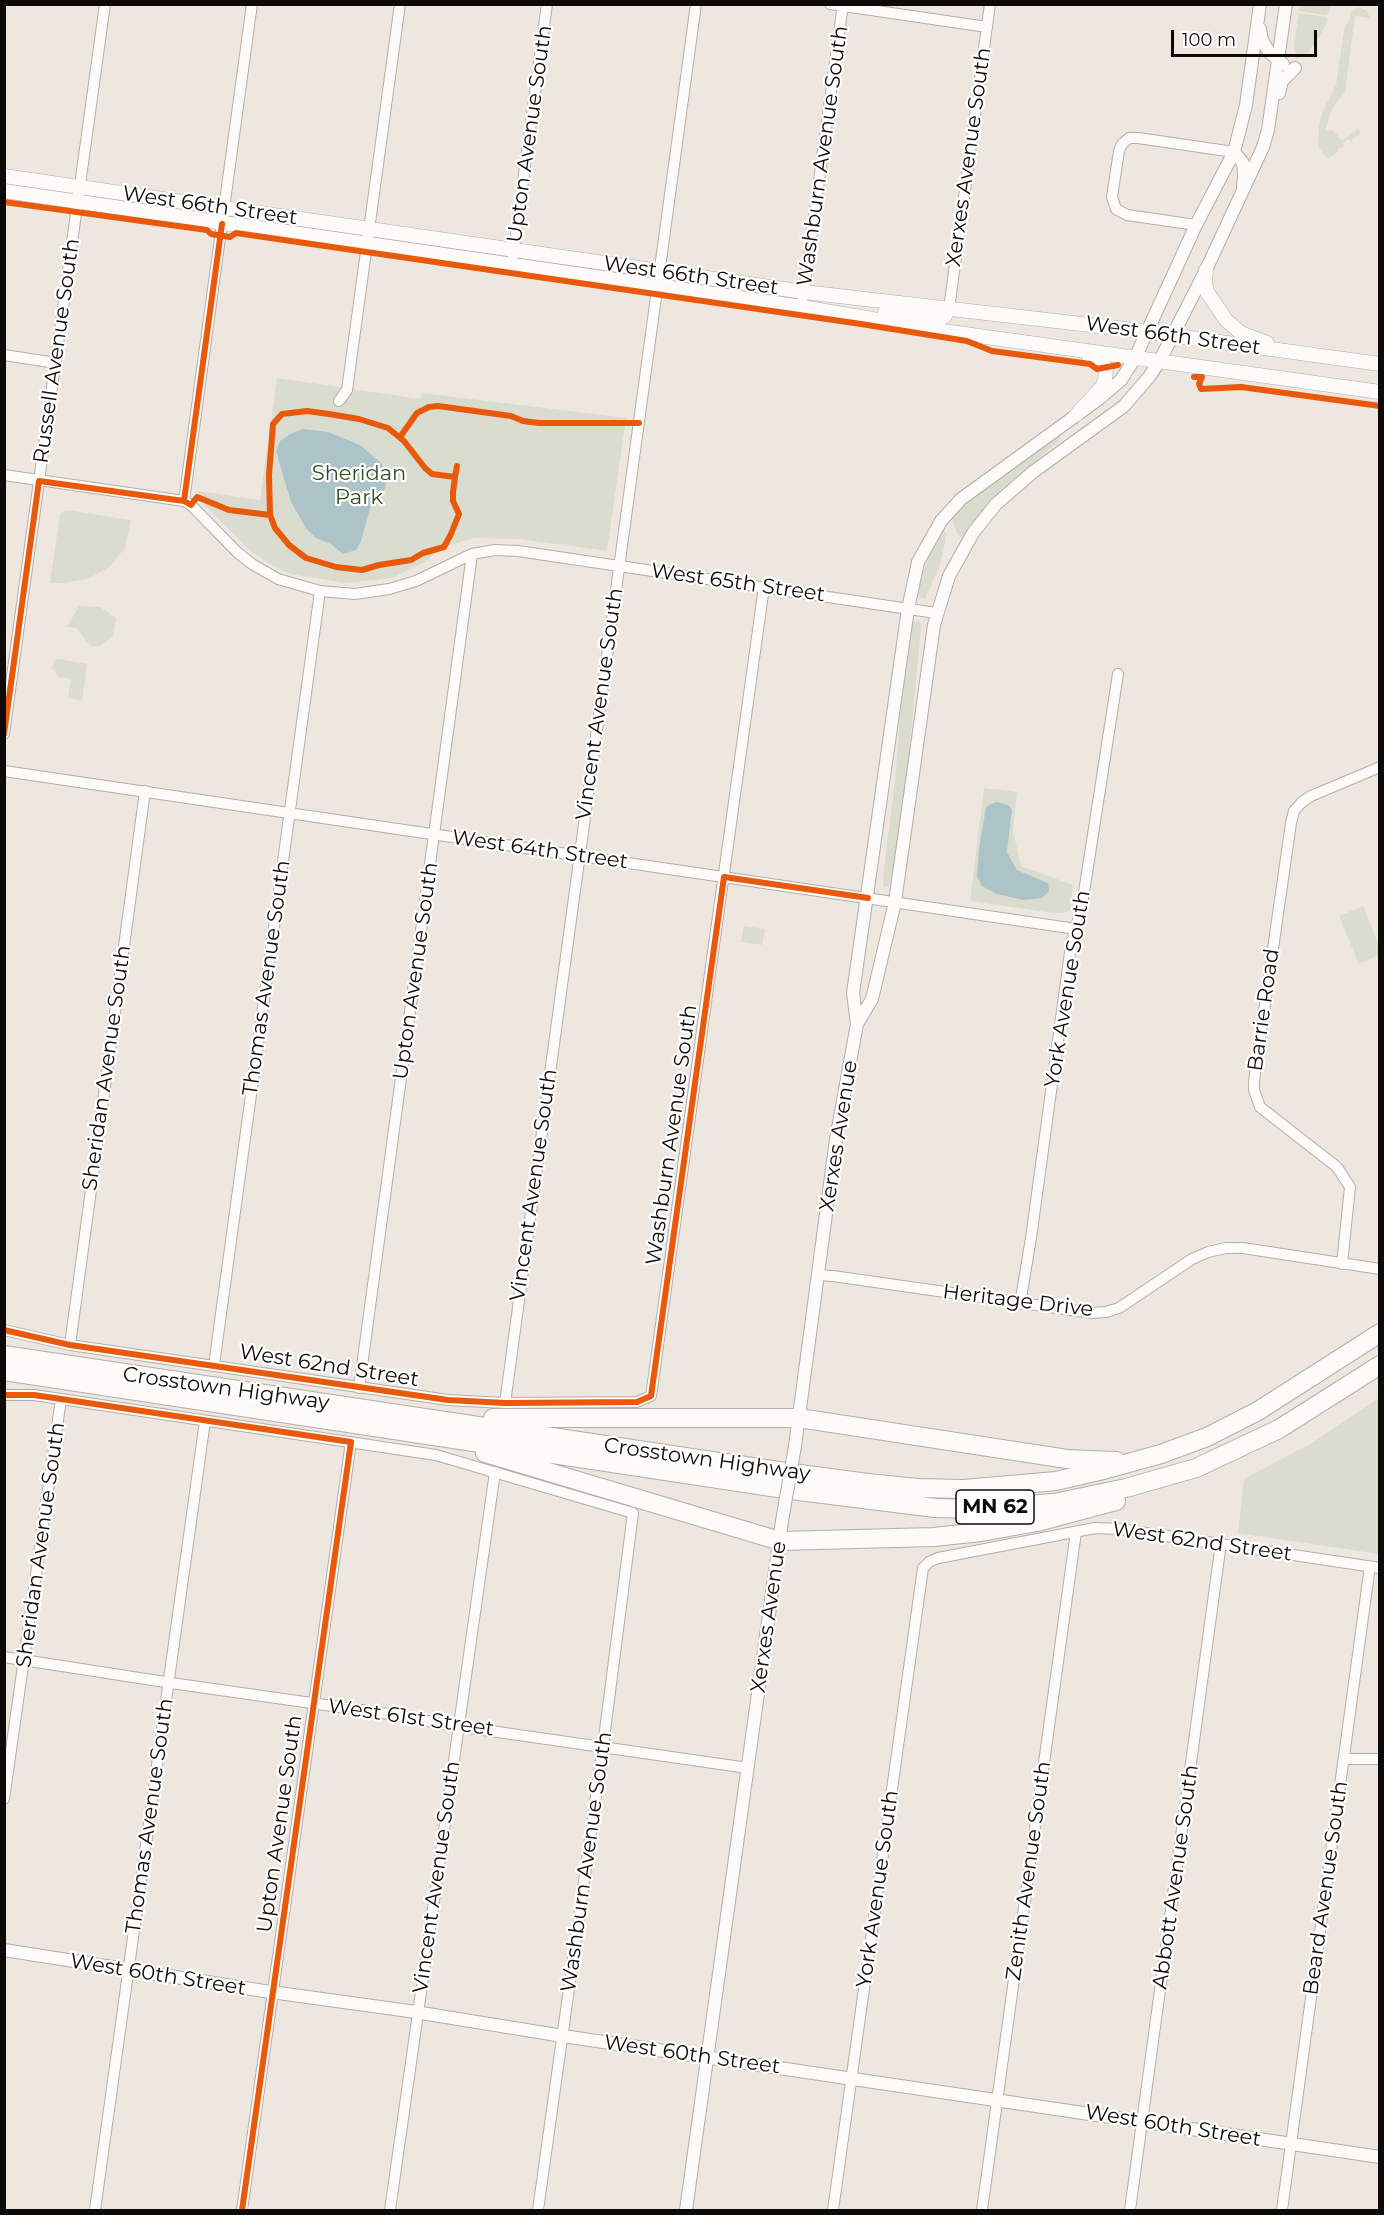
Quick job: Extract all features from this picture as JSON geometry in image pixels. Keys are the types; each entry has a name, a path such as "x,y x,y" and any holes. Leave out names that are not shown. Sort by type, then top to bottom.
{"highway":[{"name":"Crosstown Highway","path":"4,1371 98,1377 396,1421 792,1473 916,1488 964,1489 1056,1481 1161,1454 1207,1437 1258,1411 1380,1333"},
{"path":"4,1346 98,1377"},
{"name":"Crosstown Highway","path":"4,1355 98,1377"},
{"name":"Crosstown Highway","path":"396,1421 780,1488 934,1508 975,1509 1054,1503 1126,1488 1196,1468 1279,1429 1380,1365"},
{"path":"4,1381 98,1377"},
{"path":"396,1421 799,1418 1067,1459 1136,1461"},
{"path":"396,1421 526,1464 780,1541 933,1537 981,1532 1048,1520 1131,1497 1196,1468"}],"main road":[{"name":"West 66th Street","path":"4,176 222,224 514,250 804,292 1147,333 1380,364"},
{"name":"West 66th Street","path":"4,191 79,194 224,207 512,264 1029,343 1380,392"},
{"path":"1206,270 1204,283 1207,292 1226,320 1241,333 1285,351"},
{"path":"862,317 885,313 939,319 944,317 949,309"},
{"path":"1029,343 1099,360 1103,363 1106,375 1102,387 1076,415"}],"street":[{"name":"Russell Avenue South","path":"4,734 105,4"},
{"path":"4,475 184,501 252,4"},
{"path":"339,401 347,390 400,4"},
{"name":"Upton Avenue South","path":"512,264 548,4"},
{"name":"Vincent Avenue South","path":"505,1402 696,4"},
{"path":"830,4 987,27"},
{"name":"Xerxes Avenue South","path":"949,309 990,4"},
{"path":"908,609 918,562 941,520 961,498 1100,398 1120,380 1135,358 1196,225 1234,152 1245,111 1260,4"},
{"path":"1267,132 1286,4"},
{"name":"Washburn Avenue South","path":"802,307 843,5"},
{"path":"936,613 949,576 973,533 996,504 1033,472 1124,406 1149,377 1173,337 1179,320 1206,270 1263,147 1282,81 1294,68 1278,61 1262,40 1259,19"},
{"path":"1196,225 1127,215 1116,209 1112,197 1119,151 1122,144 1129,138 1234,152 1243,163 1241,197"},
{"path":"4,355 56,363"},
{"name":"West 65th Street","path":"184,501 252,564 278,579 320,591 355,594 389,590 416,581 472,554 495,550 519,551 936,613"},
{"name":"Upton Avenue South","path":"359,1388 472,554"},
{"name":"Washburn Avenue South","path":"651,1396 765,587"},
{"name":"Thomas Avenue South","path":"214,1365 320,591"},
{"name":"Xerxes Avenue","path":"686,2211 782,1521 799,1418 836,1139 857,1024 853,993 908,609"},
{"name":"Xerxes Avenue","path":"857,1024 872,999 895,902 936,613"},
{"name":"York Avenue South","path":"1020,1304 1071,945 1082,905 1119,674"},
{"name":"Barrie Road","path":"1342,1263 1350,1187 1337,1167 1260,1107 1254,1090 1254,1081 1294,811 1311,796 1380,767"},
{"name":"West 64th Street","path":"4,771 1076,929"},
{"name":"Sheridan Avenue South","path":"70,1345 145,791"},
{"name":"Heritage Drive","path":"818,1275 1078,1312 1106,1312 1131,1301 1192,1259 1226,1248 1242,1248 1380,1269"},
{"name":"West 62nd Street","path":"4,1330 70,1345 448,1400 637,1402 651,1396"},
{"path":"4,1395 34,1395 436,1455 495,1472"},
{"name":"Sheridan Avenue South","path":"4,1799 61,1399"},
{"name":"Thomas Avenue South","path":"95,2211 205,1421"},
{"name":"Upton Avenue South","path":"242,2211 351,1443"},
{"name":"Vincent Avenue South","path":"390,2211 495,1472"},
{"name":"Washburn Avenue South","path":"495,1472 633,1513 538,2211"},
{"name":"West 62nd Street","path":"922,1568 938,1558 1095,1528 1120,1529 1221,1543 1375,1567"},
{"name":"Zenith Avenue South","path":"982,2211 1076,1532"},
{"name":"Abbott Avenue South","path":"1130,2211 1221,1543"},
{"name":"Beard Avenue South","path":"1282,2211 1344,1759 1375,1567"},
{"name":"York Avenue South","path":"833,2211 922,1568"},
{"name":"West 61st Street","path":"4,1657 747,1768"},
{"path":"1344,1759 1380,1759"},
{"name":"West 60th Street","path":"4,1950 563,2036 1380,2157"}],"green space":[{"path":"1300,5 1330,5 1329,13 1325,15 1299,11"},
{"path":"1359,7 1367,11 1370,18 1355,16 1345,92 1331,110 1326,130 1334,131 1342,141 1358,129 1361,133 1351,141 1349,139 1343,143 1344,146 1337,150 1338,152 1328,158 1318,147 1319,126 1322,113 1336,85 1345,24 1348,24 1351,12"},
{"path":"1299,13 1326,17 1328,20 1308,53 1296,60 1294,45"},
{"name":"Sheridan Park","path":"277,378 420,399 422,393 626,418 607,551 519,539 474,538 453,544 434,554 425,562 392,578 346,583 290,574 270,564 247,548 200,500 198,491 260,500"},
{"path":"1057,434 1061,439 997,495 964,536 957,534 952,518 964,503"},
{"path":"66,510 131,520 125,548 109,567 88,579 50,583 60,514"},
{"path":"943,527 946,533 939,568 925,599 918,594 920,580"},
{"path":"79,606 100,607 116,618 113,636 100,646 90,646 77,628 67,627"},
{"path":"920,621 921,627 906,786 896,861 889,887 883,886 901,704 913,622"},
{"path":"58,659 87,664 82,701 68,698 71,679 58,677 52,668 54,661"},
{"path":"984,788 1017,792 1013,830 1021,866 1073,885 1070,910 1053,913 970,901","holes":["1012,810 1007,852 1017,870 1048,883 982,886"]},
{"path":"1363,906 1379,945 1379,955 1359,964 1339,916"},
{"path":"744,926 765,929 762,945 741,942"},
{"path":"1379,1398 1379,1554 1238,1533 1244,1479 1308,1445"}],"water":[{"path":"303,429 328,432 360,445 382,464 386,483 382,498 371,505 361,541 356,550 343,554 331,544 316,538 306,528 291,502 276,451 280,441"},
{"path":"997,802 1008,805 1012,810 1007,852 1017,870 1048,883 1049,891 1042,898 1023,900 997,894 982,886 977,877 986,808"}],"cycle path":[{"path":"4,202 207,230 211,234 230,237 236,233 861,324 967,341 992,351 1090,364 1097,369 1118,365"},
{"path":"184,501 222,224"},
{"path":"1194,377 1202,377 1199,384 1201,389 1241,387 1380,406"},
{"path":"400,437 417,413 429,407 438,406 511,416 523,421 539,423 639,423"},
{"path":"455,477 432,474 404,441 388,428 359,419 307,411 282,414 273,424 269,475 270,515 275,528 289,545 306,558 336,567 362,570 411,560 423,553 444,547 451,534 459,514 453,501 457,466"},
{"path":"4,734 39,481 184,501 191,505 197,497 229,510 270,515"},
{"path":"4,1330 70,1345 448,1400 505,1403 637,1402 651,1396 724,877 868,898"},
{"path":"4,1395 34,1395 351,1442 242,2210"}]}
